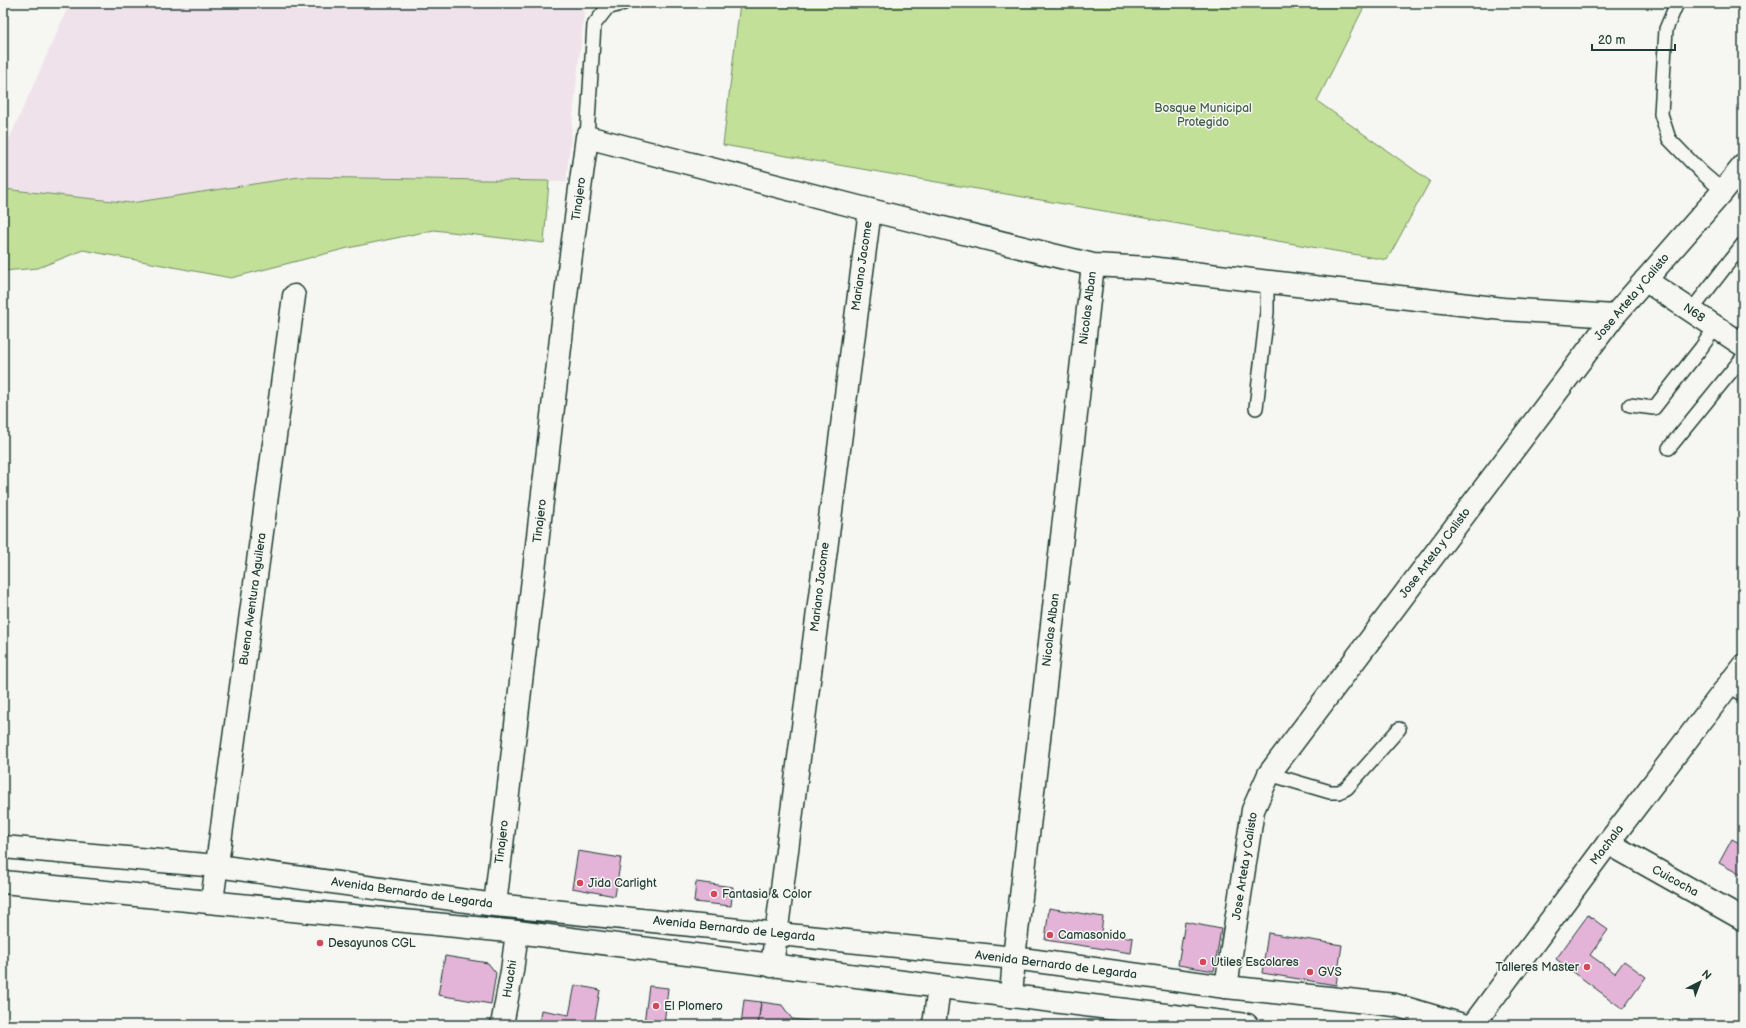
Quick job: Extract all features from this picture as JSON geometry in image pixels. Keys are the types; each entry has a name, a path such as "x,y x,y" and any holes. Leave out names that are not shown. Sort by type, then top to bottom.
{"street":[{"path":"587,137 870,210 1093,264 1150,268 1503,309 1614,316"},
{"name":"Tinajero","path":"495,905 569,270 587,137"},
{"name":"Jose Arteta y Calisto","path":"1226,988 1252,810 1269,774 1614,316 1742,168"},
{"name":"Mariano Jacome","path":"772,966 870,210"},
{"name":"Nicolas Alban","path":"1011,996 1014,958 1093,264"},
{"name":"N68","path":"1645,280 1715,328 1743,345"},
{"name":"Buena Aventura Aguilera","path":"212,901 294,296"},
{"name":"Machala","path":"1473,1025 1608,843 1739,679"},
{"name":"Cuicocha","path":"1608,843 1743,919"},
{"name":"Avenida Bernardo de Legarda","path":"3,848 217,866 495,905 1014,958 1226,988 1395,1006 1463,1025"},
{"path":"3,882 212,901 517,932 1011,996 1187,1021 1247,1025"},
{"name":"Huachi","path":"502,1025 512,971 517,932"},
{"path":"934,1025 939,987"}],"lane":[{"path":"587,137 594,25 607,8 624,3"},
{"path":"1677,3 1666,29 1661,114 1669,140 1701,172 1723,191"},
{"path":"1691,311 1743,244"},
{"path":"1256,408 1267,312 1267,282"},
{"path":"1630,405 1654,408 1715,328"},
{"path":"1669,448 1743,357"},
{"path":"1269,774 1330,792 1339,792 1347,788 1399,728"}],"shaded area":[{"path":"70,3 585,3 566,182 299,177 131,203 3,189 3,153"}],"green space":[{"name":"Bosque Municipal Protegido","path":"740,3 1366,3 1317,101 1430,181 1387,260 723,145"},
{"path":"299,177 549,181 544,243 434,230 348,248 231,278 83,250 38,268 3,271 3,189 131,203"}],"building":[{"path":"1732,839 1743,845 1743,876 1719,863"},
{"path":"578,851 621,858 615,896 572,888"},
{"name":"Fantasia & Color","path":"696,882 733,887 731,906 694,902"},
{"path":"1049,908 1103,917 1101,933 1133,938 1131,953 1045,940"},
{"name":"Talleres Master","path":"1588,915 1608,930 1590,955 1615,973 1624,961 1646,977 1623,1009 1556,959"},
{"path":"1185,922 1221,929 1214,971 1178,965"},
{"path":"1268,933 1342,945 1336,985 1262,973"},
{"path":"445,956 488,963 496,973 491,1004 438,995"},
{"path":"575,985 600,990 594,1025 539,1025 541,1010 569,1015"},
{"name":"El Plomero","path":"649,986 668,988 664,1025 644,1023"},
{"path":"744,1000 761,1002 758,1025 741,1025"},
{"path":"761,1002 782,1005 792,1019 818,1022 817,1025 758,1025"}],"place":[{"name":"Jida Carlight","path":"580,883"},
{"name":"Fantasia & Color","path":"714,894"},
{"name":"Camasonido","path":"1050,935"},
{"name":"Desayunos CGL","path":"320,943"},
{"name":"Utiles Escolares","path":"1203,962"},
{"name":"Talleres Master","path":"1587,967"},
{"name":"GVS","path":"1310,972"},
{"name":"El Plomero","path":"656,1006"}]}
